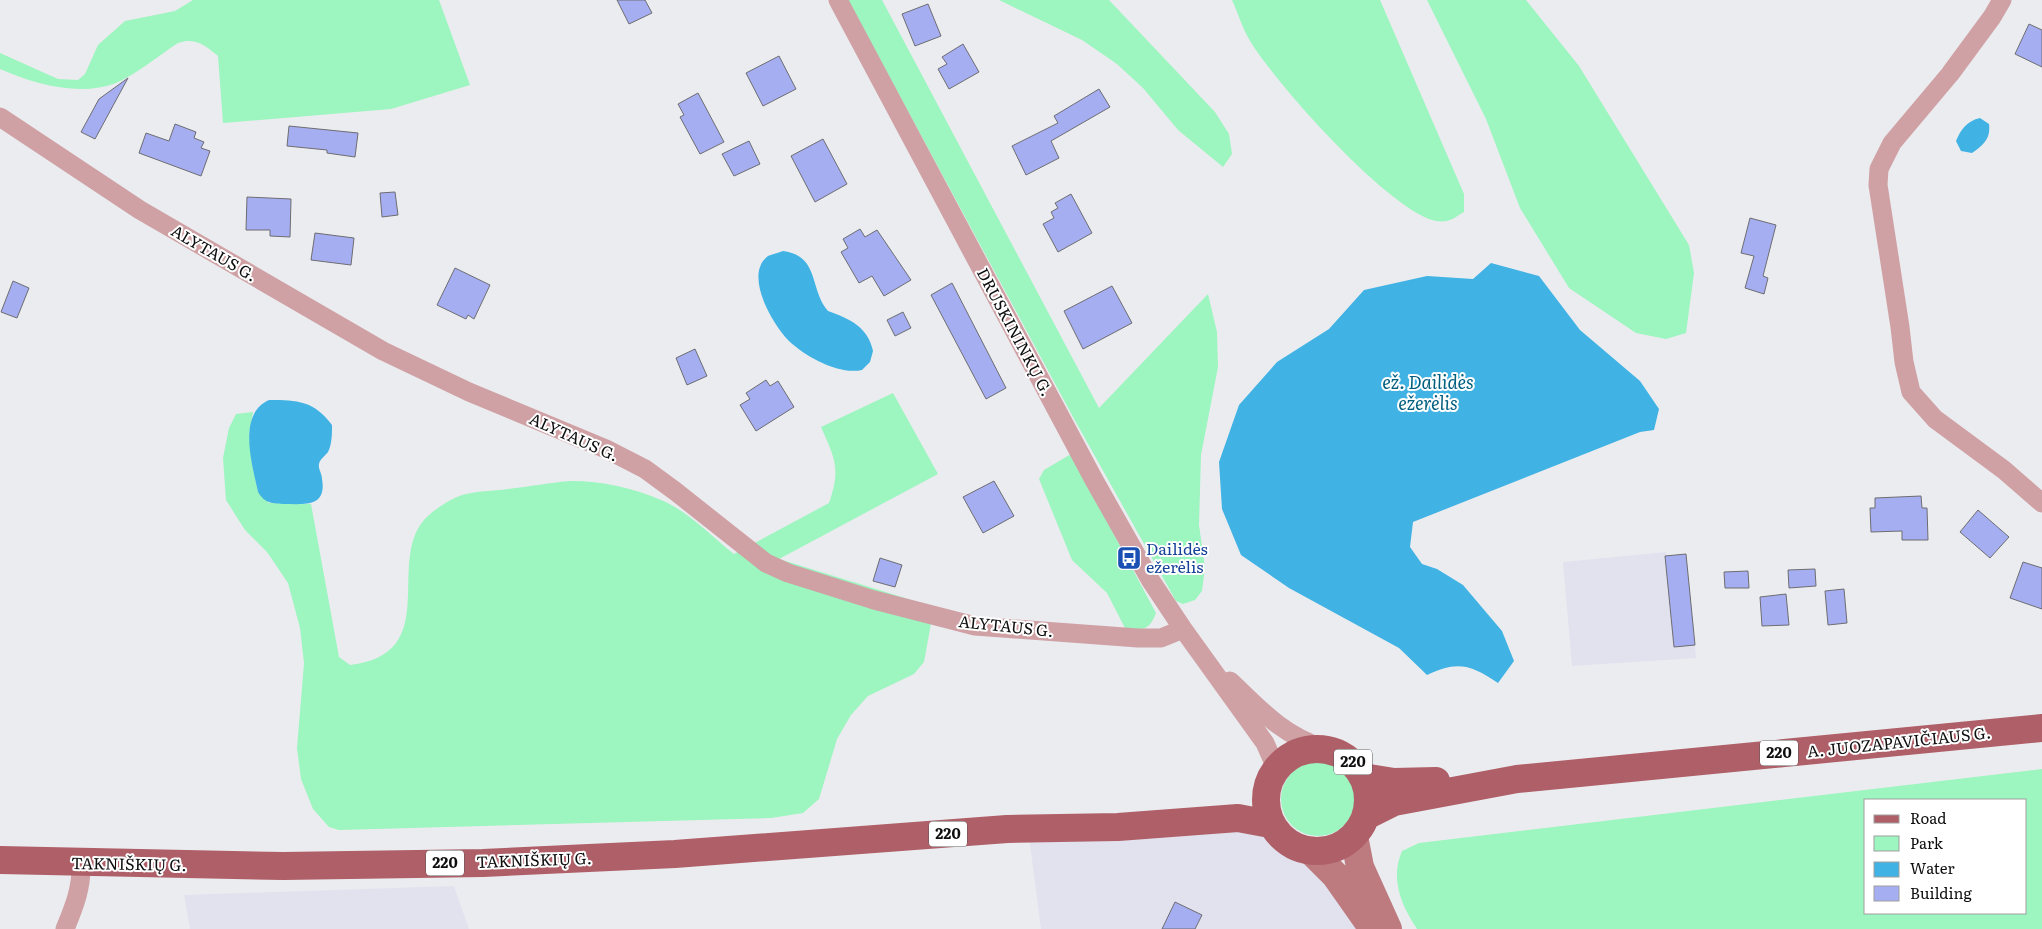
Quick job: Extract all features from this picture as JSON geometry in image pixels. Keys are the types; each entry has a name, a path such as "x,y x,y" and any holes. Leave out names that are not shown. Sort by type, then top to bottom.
{"main road":[{"name":"A. JUOZAPAVIČIAUS G.","path":"1364,777 1394,782 1517,779 2042,728"},
{"name":"220","path":"1322,748 1339,753 1353,763 1364,777 1369,796 1360,826 1335,849 1312,852 1295,848 1281,838 1270,824 1238,818 1118,827 1006,829 1117,811 1237,802 1253,796 1289,756 1305,750 1322,748"},
{"path":"1270,824 1265,804 1271,776"},
{"name":"A. JUOZAPAVIČIAUS G.","path":"1360,826 1394,802 1517,779"},
{"path":"1360,826 1360,867 1388,929"},
{"name":"TAKNIŠKIŲ G.","path":"0,860 283,866 483,863 685,854 1006,829"},
{"path":"1312,852 1335,875 1373,929"}],"street":[{"name":"DRUSKININKŲ G.","path":"838,0 1094,480 1151,581 1203,657"},
{"path":"2002,0 1992,17 1950,74 1892,143 1878,169 1878,185 1904,362 1911,392 1935,419 2004,470 2042,503"},
{"name":"ALYTAUS G.","path":"0,116 140,210 383,352 468,392 606,449 645,469 766,563 788,573 874,600 975,626 1138,638 1161,638 1183,629"},
{"path":"1203,657 1280,728 1298,739 1322,748"},
{"path":"1203,657 1264,743 1271,776"},
{"path":"64,929 77,899 82,879 81,863"}],"shaded area":[{"path":"1666,552 1667,556 1686,554 1696,658 1572,666 1563,562"},
{"path":"1262,831 1288,852 1310,863 1363,929 1041,929 1029,837"},
{"path":"454,886 469,929 190,929 184,895"}],"green space":[{"path":"193,0 439,0 470,85 391,109 223,123 218,56 200,43 184,41 178,43 132,75 116,83 87,89 72,89 42,84 0,69 0,53 58,79 78,80 85,74 98,45 125,21 175,11"},
{"path":"848,0 882,0 1099,408 1208,294 1217,332 1218,367 1201,455 1199,525 1205,568 1202,591 1195,600 1183,604 1176,601 1073,417"},
{"path":"999,0 1109,0 1215,112 1229,134 1232,154 1223,167 1178,130 1143,88 1117,64 1082,40"},
{"path":"1232,0 1380,0 1464,194 1464,212 1448,221 1436,221 1416,212 1391,195 1363,171 1307,113 1262,59 1249,39"},
{"path":"1427,0 1526,0 1579,66 1689,245 1694,273 1686,333 1666,339 1636,333 1569,288 1520,208 1486,119"},
{"path":"893,393 938,474 779,559 934,607 924,662 914,674 868,696 851,715 837,739 819,799 803,813 771,818 339,830 329,827 313,809 301,779 297,748 304,663 300,628 288,583 267,552 245,530 226,500 223,458 229,428 236,414 253,412 249,433 252,464 258,492 269,503 311,504 339,657 350,665 378,657 395,644 404,626 408,605 409,560 414,538 424,520 452,499 473,493 572,481 617,486 640,492 671,505 690,517 734,554 829,503 835,481 835,464 821,427"},
{"path":"1071,454 1156,613 1151,623 1145,628 1126,630 1107,593 1072,560 1039,479 1044,470"},
{"path":"1318,762 1332,765 1344,773 1352,785 1355,799 1352,813 1344,825 1332,833 1318,836 1304,833 1292,825 1284,813 1281,799 1284,785 1292,773 1304,765"},
{"path":"2042,769 2042,929 1417,929 1406,911 1397,882 1397,872 1402,851 1419,843"}],"water":[{"path":"1980,118 1989,124 1987,138 1972,153 1961,151 1956,141 1960,133 1968,123"},
{"path":"783,251 795,254 803,259 812,275 822,302 828,311 851,321 867,336 873,351 870,362 862,370 843,370 814,359 789,341 775,324 763,300 758,275 761,264 768,256"},
{"name":"ež. Dailidės ežerėlis","path":"1491,263 1539,276 1580,330 1640,381 1659,409 1654,430 1640,432 1413,522 1410,547 1422,564 1437,569 1463,585 1502,631 1514,661 1498,683 1480,672 1456,666 1447,667 1427,675 1399,648 1289,588 1241,555 1222,509 1219,462 1239,405 1277,362 1329,329 1364,290 1427,276 1473,279"},
{"path":"269,400 305,404 319,411 332,425 332,439 328,452 319,464 323,488 317,500 306,504 271,503 258,492 250,454 250,428 253,416 259,407"}],"building":[{"path":"617,0 645,0 652,13 629,24"},
{"path":"928,4 941,36 915,46 902,14"},
{"path":"2029,24 2042,30 2042,67 2015,54"},
{"path":"963,44 979,72 949,89 938,69 947,64 942,57"},
{"path":"779,56 796,89 763,106 746,73"},
{"path":"128,78 95,139 81,132 99,99"},
{"path":"1099,89 1110,107 1051,141 1059,158 1026,175 1012,146 1058,123 1054,116"},
{"path":"698,93 724,142 700,154 680,117 684,115 678,104"},
{"path":"175,124 196,132 194,138 204,142 201,148 210,151 201,176 139,153 146,133 169,141"},
{"path":"289,126 358,133 355,157 327,153 327,150 287,146"},
{"path":"823,139 847,184 815,202 791,156"},
{"path":"749,141 760,164 734,176 722,154"},
{"path":"395,192 398,215 382,217 380,193"},
{"path":"1071,194 1092,233 1058,252 1043,224 1054,218 1051,212 1058,208 1055,203"},
{"path":"247,197 291,199 290,237 270,236 270,230 246,230"},
{"path":"1750,218 1776,225 1763,276 1768,278 1764,294 1745,288 1754,256 1741,253"},
{"path":"860,229 865,237 877,230 911,280 884,296 872,276 859,283 841,252 848,248 843,239"},
{"path":"315,233 354,238 351,265 311,260"},
{"path":"455,268 490,285 474,319 468,315 466,319 437,305"},
{"path":"13,281 29,288 17,318 1,312"},
{"path":"952,283 1006,388 986,399 931,295"},
{"path":"1112,286 1132,323 1083,349 1064,311"},
{"path":"903,312 911,328 895,336 887,320"},
{"path":"695,349 707,376 687,385 676,358"},
{"path":"766,380 770,386 778,381 794,407 756,431 740,405 750,399 746,393"},
{"path":"994,481 1014,516 983,533 963,497"},
{"path":"1921,496 1922,508 1927,508 1928,540 1902,540 1902,531 1871,532 1870,508 1875,508 1875,498"},
{"path":"1978,510 2009,537 1990,558 1960,532"},
{"path":"1686,554 1695,645 1674,647 1665,556"},
{"path":"880,558 902,565 895,587 873,581"},
{"path":"2023,562 2042,568 2042,609 2010,598"},
{"path":"1815,569 1816,586 1789,588 1788,570"},
{"path":"1748,571 1749,588 1725,588 1724,572"},
{"path":"1844,589 1847,623 1828,625 1825,591"},
{"path":"1786,594 1789,625 1762,626 1760,597"},
{"path":"1175,902 1202,915 1195,929 1162,929"}],"place":[{"name":"Dailidės ežerėlis","path":"1129,558"}]}
